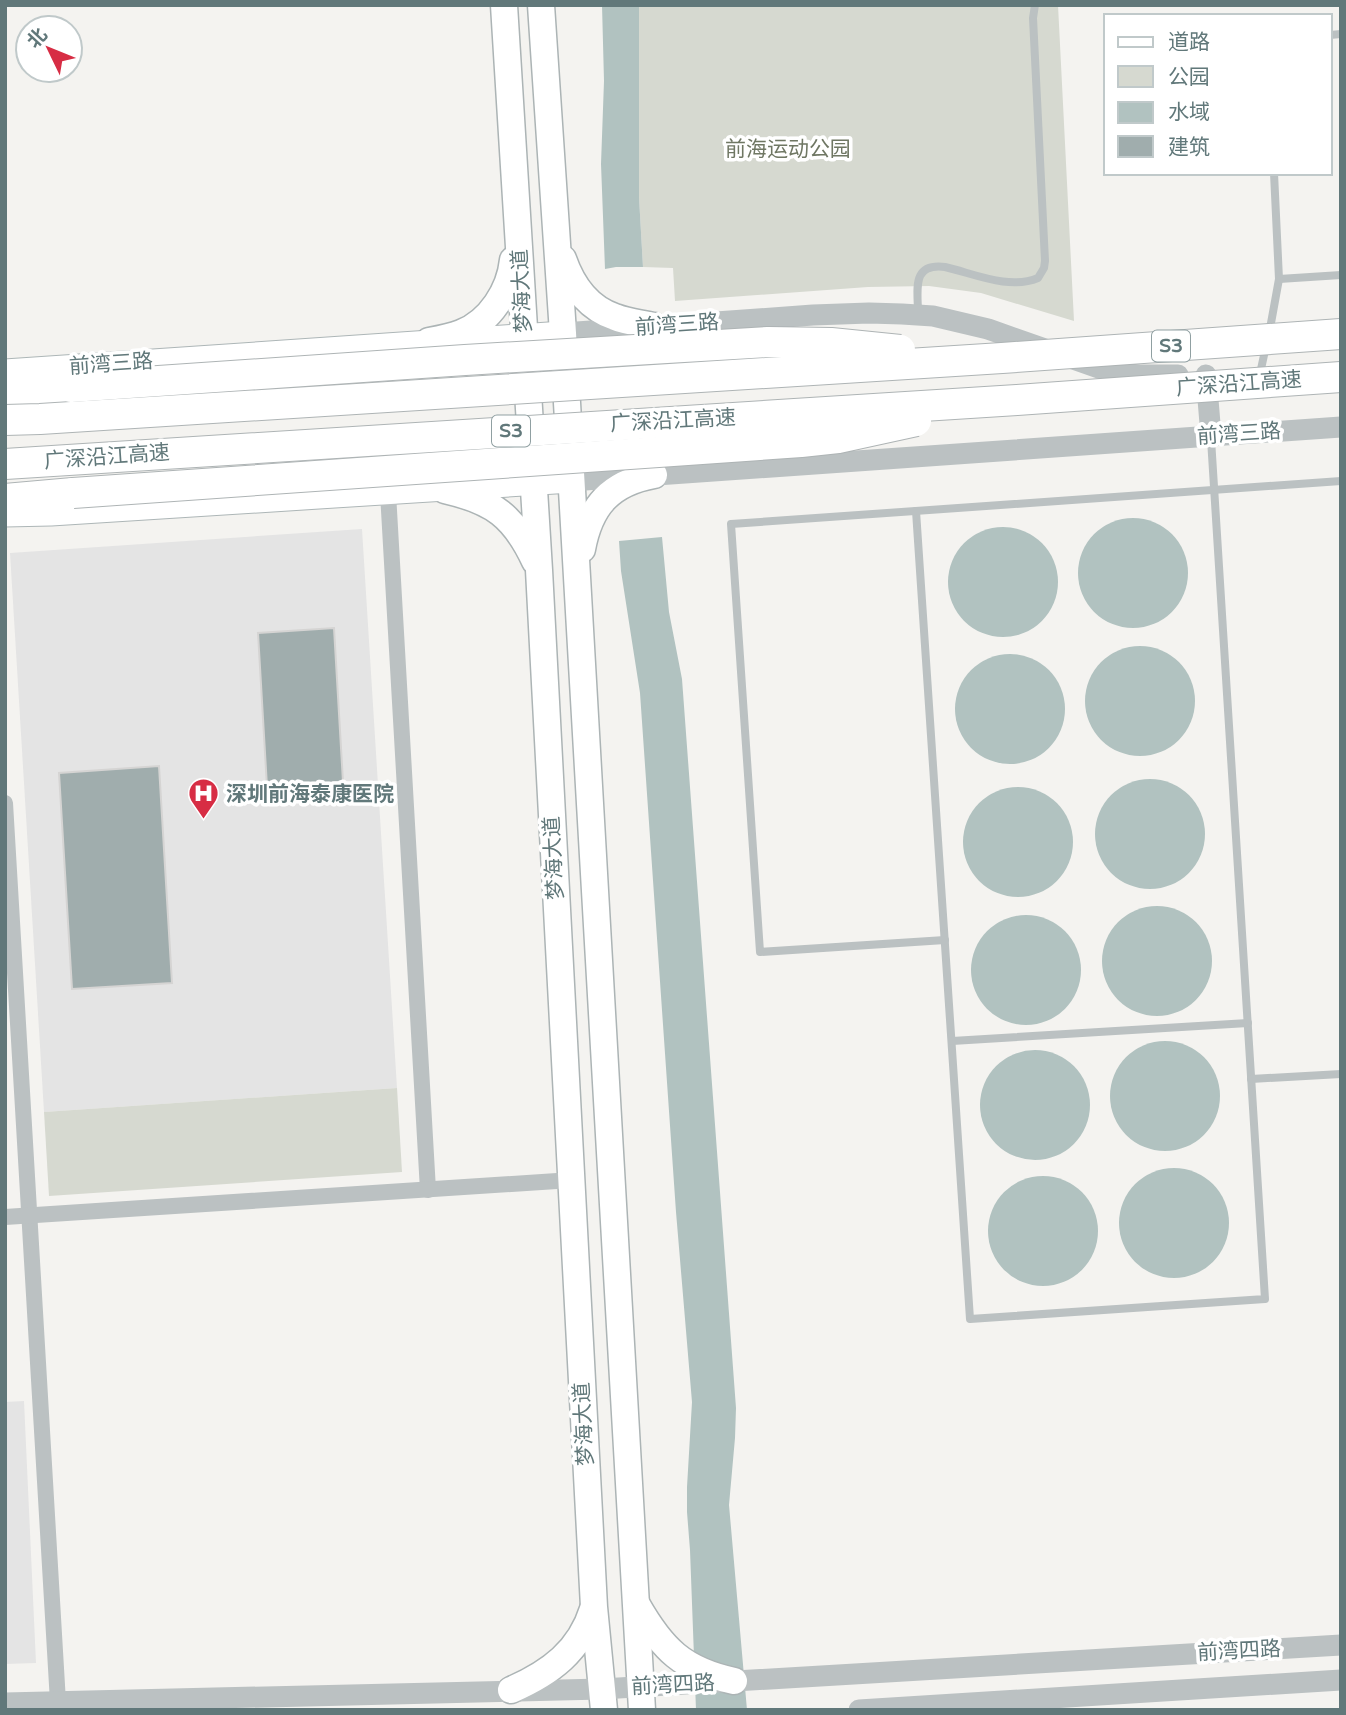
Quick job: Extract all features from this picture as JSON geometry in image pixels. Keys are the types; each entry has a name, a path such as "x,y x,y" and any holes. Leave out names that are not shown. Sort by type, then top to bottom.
{"highway":[{"name":"广深沿江高速","path":"5,420 1002,358 1341,334"},
{"path":"5,391 768,342 831,343 1002,358"},
{"name":"广深沿江高速","path":"5,464 1341,377"},
{"path":"5,499 801,442 838,438 1017,400"}],"main road":[{"name":"梦海大道","path":"503,5 539,570 594,1607 603,1699"},
{"name":"梦海大道","path":"541,5 577,575 641,1698"},
{"path":"429,341 462,333 481,321 500,299 512,268 517,206"},
{"path":"556,238 572,280 581,294 597,308 615,317 654,326"},
{"name":"前湾三路","path":"5,371 562,332"},
{"path":"577,575 585,533 591,516 601,503 626,483 654,475"},
{"name":"前湾三路","path":"5,515 571,481"},
{"path":"445,490 485,502 508,519 519,532 539,570"},
{"path":"635,1601 661,1643 673,1654 687,1665 715,1677 734,1681"},
{"path":"511,1690 539,1677 563,1658 582,1635 594,1607"}],"street":[{"name":"前湾三路","path":"562,332 869,313 918,315 988,329 1119,373 1161,376 1341,364"},
{"path":"1206,373 1211,436"},
{"name":"前湾三路","path":"571,481 1341,426"},
{"path":"388,494 428,1190"},
{"path":"5,803 58,1702"},
{"path":"5,1217 572,1180"},
{"name":"前湾四路","path":"5,1703 511,1690 603,1699 641,1698 734,1681 1341,1645"},
{"name":"前湾四路","path":"859,1710 1341,1680"}],"lane":[{"path":"918,315 918,283 926,268 946,267 1018,283 1038,278 1044,268 1033,18 1035,5"},
{"path":"1261,369 1279,279 1274,175"},
{"path":"1279,279 1341,275"},
{"path":"916,511 970,1319 1265,1299 1211,436"},
{"path":"945,940 760,952 731,524 1341,481"},
{"path":"952,1041 1248,1023"},
{"path":"1251,1079 1341,1074"}],"shaded area":[{"name":"深圳前海泰康医院","path":"362,529 397,1088 44,1112 10,553"},
{"path":"24,1401 36,1663 5,1664 5,1402"}],"green space":[{"name":"前海运动公园","path":"639,5 1058,5 1074,321 981,293 929,286 868,287 675,301 673,268 643,267 639,197"},
{"path":"397,1088 402,1172 49,1196 44,1112"}],"water":[{"path":"602,5 639,5 639,197 643,267 605,269 601,164 604,81"},
{"path":"1133,518 1154,522 1172,534 1184,552 1188,573 1184,594 1172,612 1154,624 1133,628 1112,624 1094,612 1082,594 1078,573 1082,552 1094,534 1112,522"},
{"path":"1003,527 1024,531 1042,543 1054,561 1058,582 1054,603 1042,621 1024,633 1003,637 982,633 964,621 952,603 948,582 952,561 964,543 982,531"},
{"path":"662,537 669,612 682,679 736,1408 729,1505 747,1710 696,1710 687,1512 692,1402 640,693 621,571 619,541"},
{"path":"1140,646 1161,650 1179,662 1191,680 1195,701 1191,722 1179,740 1161,752 1140,756 1119,752 1101,740 1089,722 1085,701 1089,680 1101,662 1119,650"},
{"path":"1010,654 1031,658 1049,670 1061,688 1065,709 1061,730 1049,748 1031,760 1010,764 989,760 971,748 959,730 955,709 959,688 971,670 989,658"},
{"path":"1150,779 1171,783 1189,795 1201,813 1205,834 1201,855 1189,873 1171,885 1150,889 1129,885 1111,873 1099,855 1095,834 1099,813 1111,795 1129,783"},
{"path":"1018,787 1039,791 1057,803 1069,821 1073,842 1069,863 1057,881 1039,893 1018,897 997,893 979,881 967,863 963,842 967,821 979,803 997,791"},
{"path":"1157,906 1178,910 1196,922 1208,940 1212,961 1208,982 1196,1000 1178,1012 1157,1016 1136,1012 1118,1000 1106,982 1102,961 1106,940 1118,922 1136,910"},
{"path":"1026,915 1047,919 1065,931 1077,949 1081,970 1077,991 1065,1009 1047,1021 1026,1025 1005,1021 987,1009 975,991 971,970 975,949 987,931 1005,919"},
{"path":"1165,1041 1186,1045 1204,1057 1216,1075 1220,1096 1216,1117 1204,1135 1186,1147 1165,1151 1144,1147 1126,1135 1114,1117 1110,1096 1114,1075 1126,1057 1144,1045"},
{"path":"1035,1050 1056,1054 1074,1066 1086,1084 1090,1105 1086,1126 1074,1144 1056,1156 1035,1160 1014,1156 996,1144 984,1126 980,1105 984,1084 996,1066 1014,1054"},
{"path":"1174,1168 1195,1172 1213,1184 1225,1202 1229,1223 1225,1244 1213,1262 1195,1274 1174,1278 1153,1274 1135,1262 1123,1244 1119,1223 1123,1202 1135,1184 1153,1172"},
{"path":"1043,1176 1064,1180 1082,1192 1094,1210 1098,1231 1094,1252 1082,1270 1064,1282 1043,1286 1022,1282 1004,1270 992,1252 988,1231 992,1210 1004,1192 1022,1180"}],"building":[{"path":"334,628 343,782 267,787 258,633"},
{"path":"159,766 172,983 72,989 59,773"}],"place":[{"name":"深圳前海泰康医院","path":"203,821"}]}
